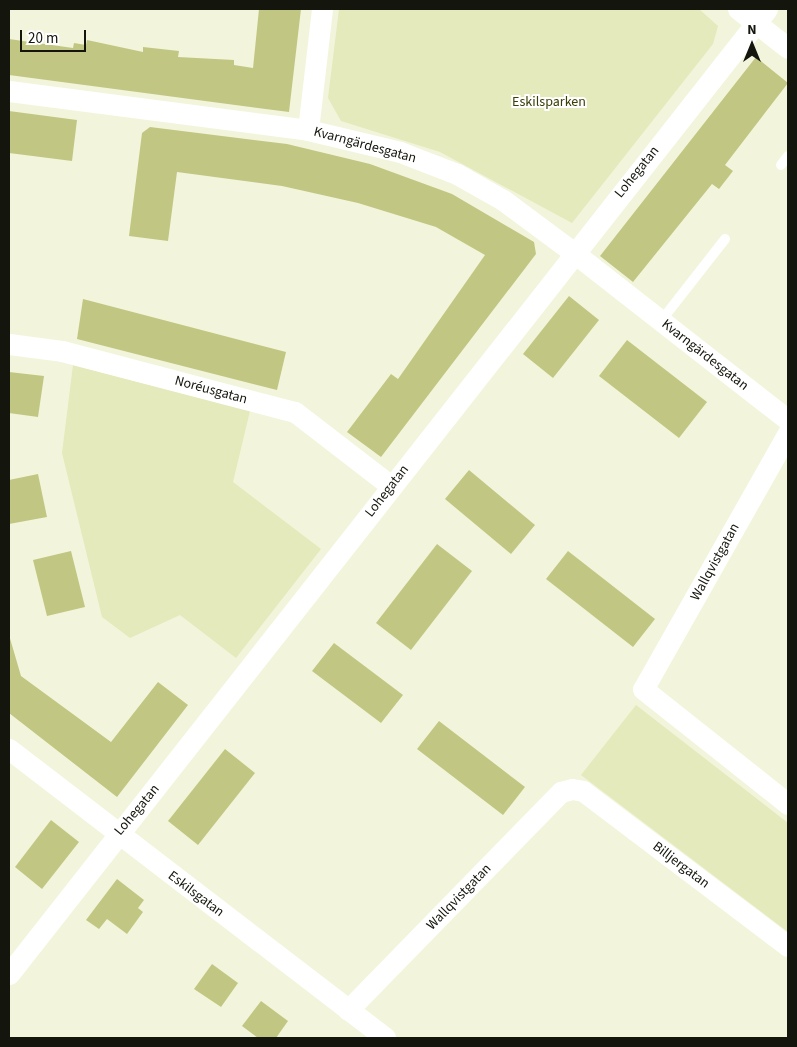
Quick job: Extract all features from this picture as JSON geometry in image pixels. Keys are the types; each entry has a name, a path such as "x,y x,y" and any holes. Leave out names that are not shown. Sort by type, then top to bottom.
{"street":[{"path":"308,130 322,9"},
{"path":"738,9 761,16 788,48"},
{"name":"Lohegatan","path":"9,974 761,16"},
{"name":"Kvarngärdesgatan","path":"9,92 308,130 400,152 457,174 503,200 574,252 788,420"},
{"name":"Noréusgatan","path":"9,344 62,351 295,412 391,486"},
{"name":"Wallqvistgatan","path":"788,433 645,690 788,804"},
{"name":"Eskilsgatan","path":"9,749 117,834 385,1038"},
{"name":"Wallqvistgatan","path":"348,1010 561,792 572,789"},
{"name":"Billjergatan","path":"572,789 583,791 788,946"}],"lane":[{"path":"781,165 788,156"},
{"path":"661,321 725,238"}],"green space":[{"name":"Eskilsparken","path":"339,9 699,9 718,26 713,44 572,223 440,152 341,121 328,98"},
{"path":"73,365 250,411 233,482 321,549 236,658 180,615 130,638 102,617 62,453"},
{"path":"636,705 788,823 788,932 581,775"}],"building":[{"path":"259,9 301,9 289,112 9,75 9,39 73,48 74,43 86,45 87,40 143,52 143,47 179,51 178,57 234,60 234,65 253,68"},
{"path":"756,57 788,83 725,165 733,171 719,189 712,184 633,282 600,256"},
{"path":"9,111 77,120 72,161 9,153"},
{"path":"150,127 287,144 370,164 452,194 534,242 536,254 381,457 347,432 391,374 398,379 485,255 436,227 358,203 282,186 177,172 168,241 129,236 142,133"},
{"path":"569,296 599,320 553,378 523,354"},
{"path":"83,299 286,352 277,390 77,339"},
{"path":"627,340 707,402 679,438 599,376"},
{"path":"9,372 44,376 38,417 9,413"},
{"path":"469,470 535,525 511,554 445,499"},
{"path":"38,474 47,517 9,524 9,480"},
{"path":"437,544 472,571 411,650 376,623"},
{"path":"71,551 85,607 47,616 33,560"},
{"path":"568,551 655,619 633,647 546,579"},
{"path":"9,635 21,676 111,742 158,682 188,705 117,797 9,713"},
{"path":"334,643 403,695 381,723 312,671"},
{"path":"439,721 525,787 503,815 417,749"},
{"path":"225,749 255,773 198,845 168,821"},
{"path":"51,820 79,842 42,889 15,867"},
{"path":"117,879 144,900 138,908 143,912 127,934 107,919 99,929 86,920"},
{"path":"212,964 238,983 221,1007 194,989"},
{"path":"261,1001 288,1021 276,1038 258,1038 242,1026"}]}
